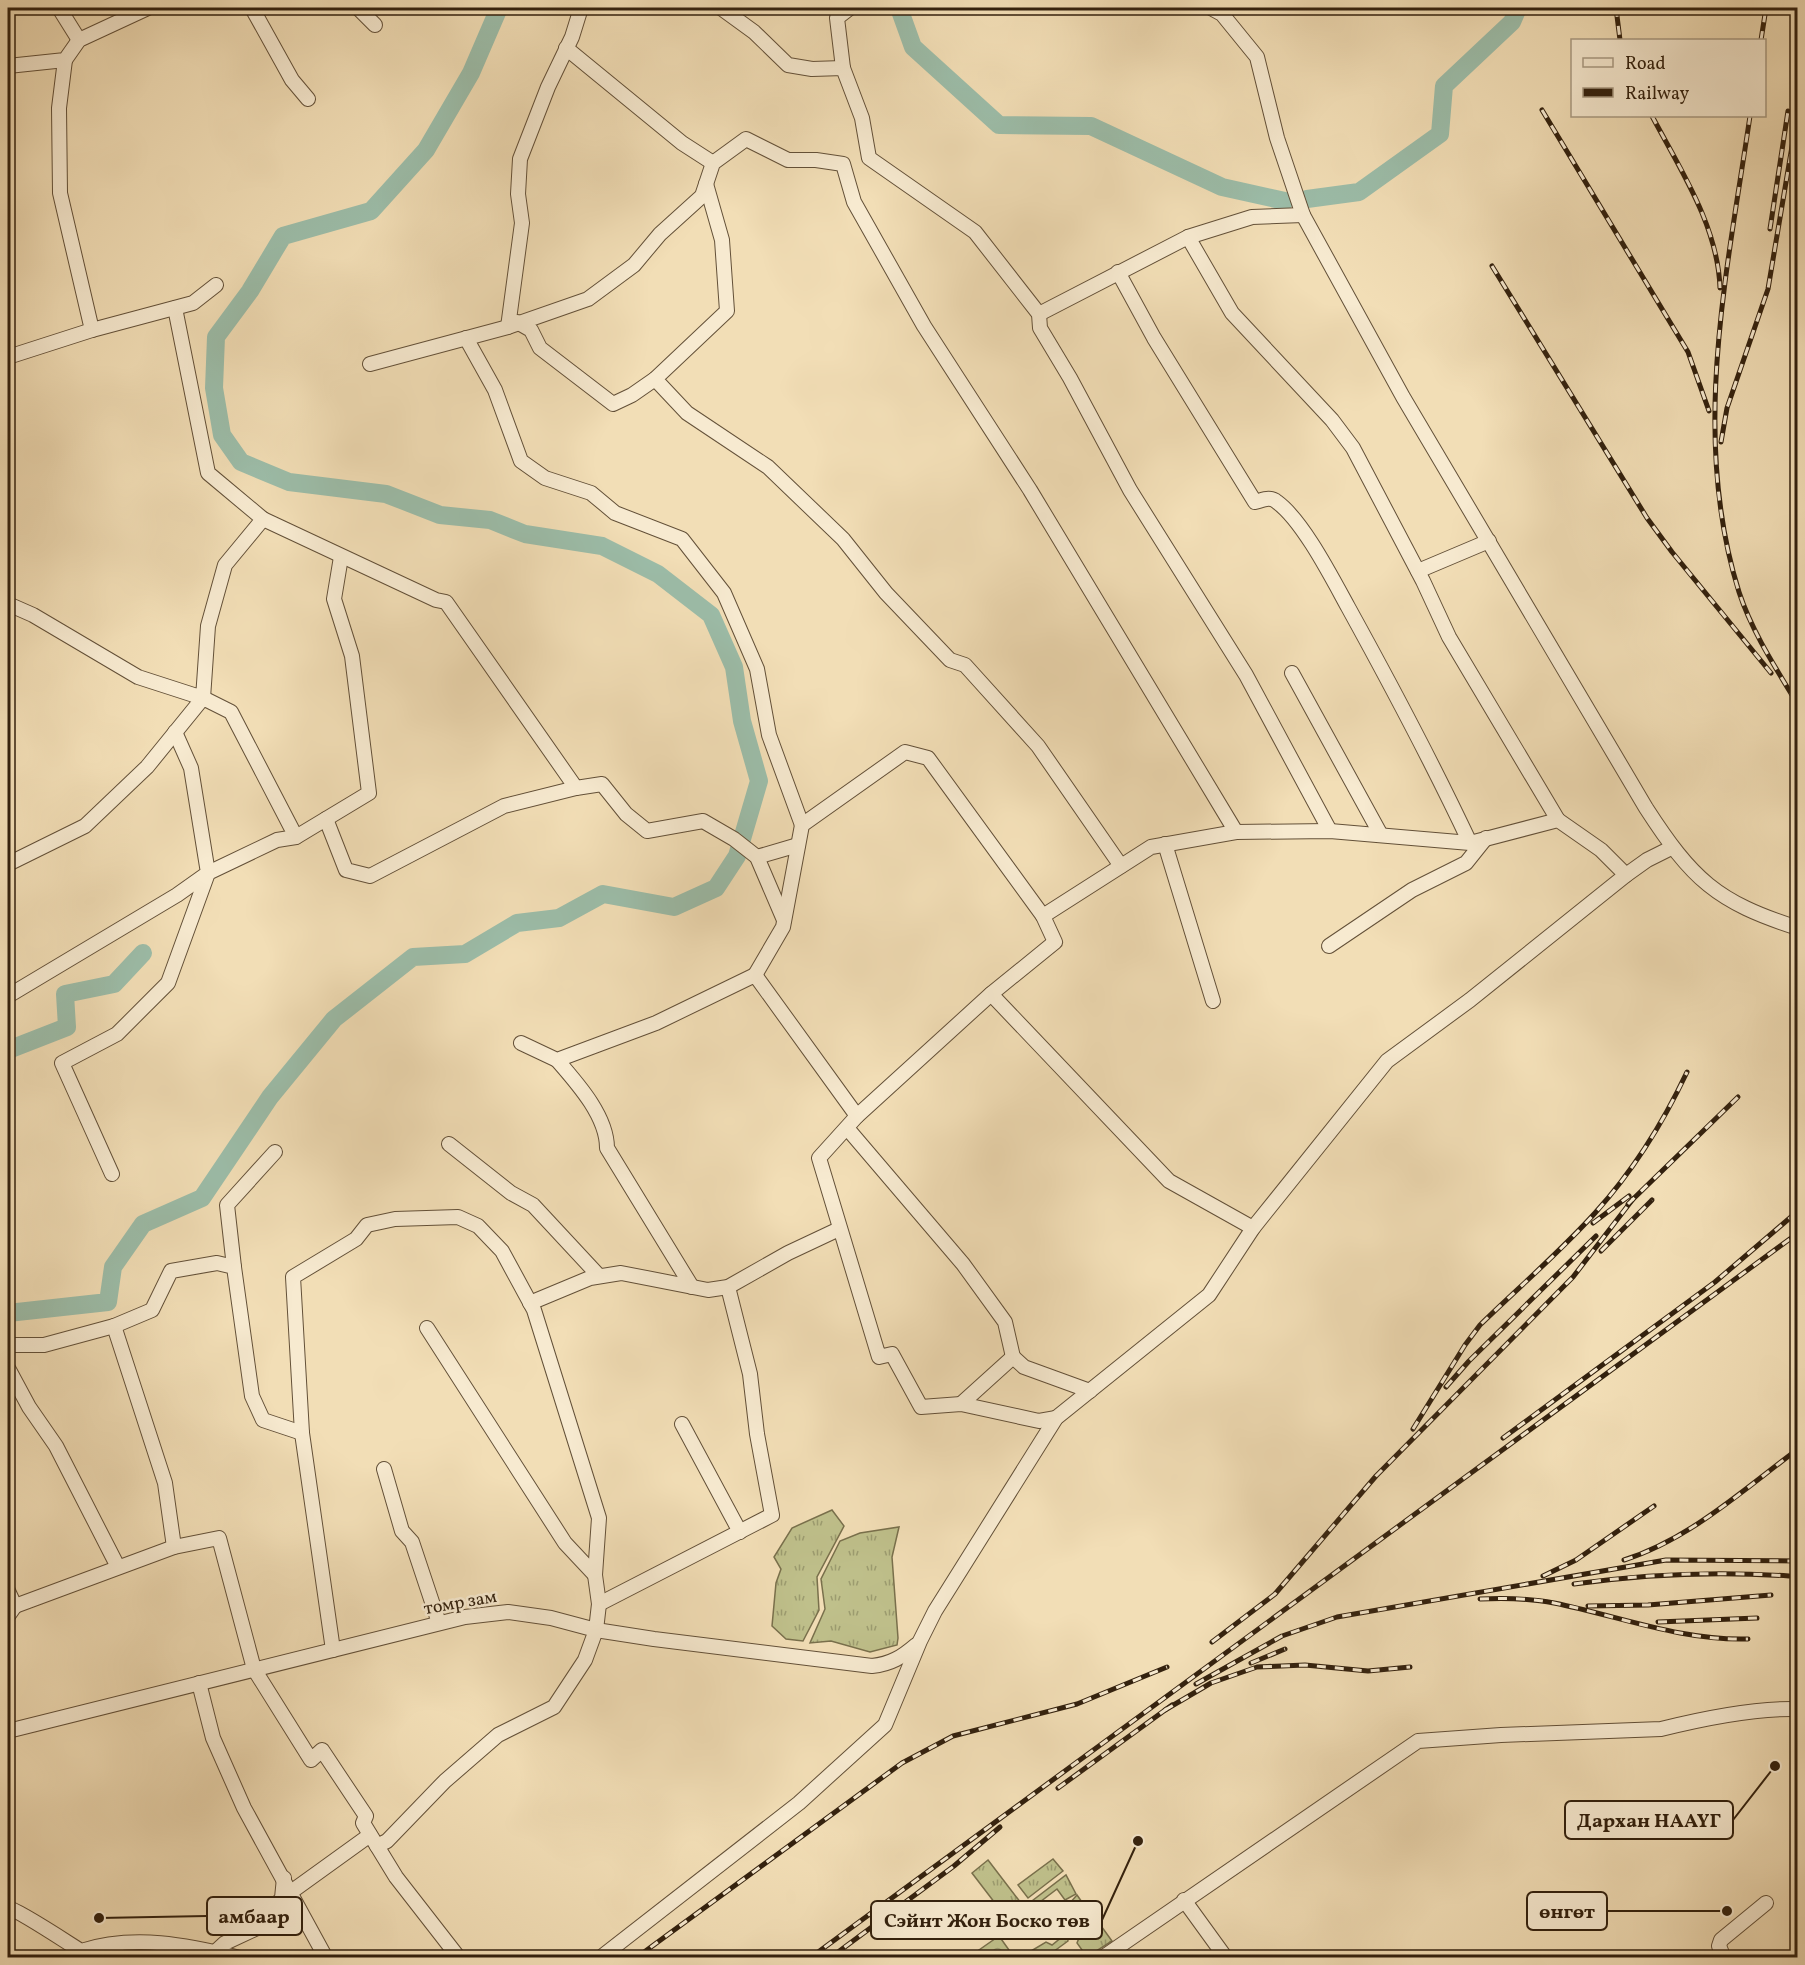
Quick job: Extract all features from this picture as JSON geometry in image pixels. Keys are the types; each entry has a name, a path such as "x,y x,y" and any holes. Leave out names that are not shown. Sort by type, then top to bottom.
{"street":[{"path":"59,8 79,40"},
{"path":"92,330 60,193 59,108 65,60 79,40 148,8"},
{"path":"252,8 291,80 308,99"},
{"path":"358,8 375,25"},
{"path":"513,325 522,223 518,194 520,159 572,37 581,8"},
{"path":"721,8 754,32 788,65 812,69 843,68"},
{"path":"850,8 837,18 843,68 862,118 868,158 975,232 1040,314 1040,328 1070,378 1130,490 1246,675 1330,831"},
{"path":"1210,8 1221,14 1257,57 1277,138 1303,215 1403,397 1671,848 1717,894 1755,915 1797,928"},
{"path":"566,48 682,143 713,163"},
{"path":"8,66 65,60"},
{"path":"370,364 513,325 588,299 634,265 660,234 702,196 713,163 746,139 788,160 816,160 843,164 854,202 924,327 1030,490 1236,832"},
{"path":"513,325 531,330 540,348 613,404 655,379 727,311 722,240 706,184"},
{"path":"1040,314 1188,237 1252,218 1303,215"},
{"path":"1188,237 1232,313 1332,420 1353,448 1418,571 1449,637 1558,820 1601,850 1626,875"},
{"path":"1118,272 1154,338 1255,502 1268,498 1276,501 1293,519 1325,564 1426,750 1470,843"},
{"path":"8,357 92,330 193,303 216,285"},
{"path":"175,308 208,473 263,519 436,600 446,602 576,788"},
{"path":"466,338 495,390 521,461 545,478 591,493 615,513 682,539 724,593 757,669 769,735 802,825 783,927 755,975 656,1023 557,1060"},
{"path":"655,379 687,412 768,467 843,539 886,593 950,660 965,665 1038,746 1121,866"},
{"path":"8,864 85,826 147,767 203,698 208,626 225,565 263,519"},
{"path":"1418,571 1489,541"},
{"path":"8,996 177,895 208,873 276,840 296,837 369,793 352,656 334,599 341,556"},
{"path":"8,604 33,615 138,677 203,698 231,711 296,837"},
{"path":"1292,673 1382,835"},
{"path":"112,1174 62,1063 117,1034 168,983 208,873 191,768 175,732"},
{"path":"802,825 904,752 927,758 1043,916 1055,942 992,994 857,1116 819,1158 879,1357 892,1354 921,1407 961,1404 1039,1421 1056,1418"},
{"path":"326,819 346,870 370,876 504,806 602,784 626,814 647,831 703,821 734,839 757,857 784,920"},
{"path":"1043,916 1151,847 1165,844 1236,832 1330,831 1470,843 1558,820"},
{"path":"1329,946 1413,890 1466,863 1486,837"},
{"path":"1165,844 1213,1001"},
{"path":"757,857 798,845"},
{"path":"600,1958 799,1803 885,1725 920,1641 1056,1418 1209,1295 1253,1228 1387,1061 1479,993 1626,875 1647,860 1671,848"},
{"path":"755,975 857,1116"},
{"path":"992,994 1169,1181 1253,1228"},
{"path":"521,1043 557,1060 589,1098 607,1139 607,1148 692,1287"},
{"path":"847,1128 963,1264 1005,1322 1013,1356 1024,1367 1090,1391"},
{"path":"449,1144 511,1193 533,1205 599,1276"},
{"path":"275,1152 227,1205 252,1396 262,1420 302,1433"},
{"path":"213,1954 225,1943 255,1929 287,1895 374,1840 387,1841 445,1781 498,1736 554,1707 585,1660 596,1630 598,1604 595,1575 599,1518 530,1303 502,1251 478,1226 458,1217 395,1220 367,1225 356,1239 293,1277 302,1433 333,1650"},
{"path":"530,1303 590,1278 621,1273 708,1290 728,1287 788,1253 839,1229"},
{"path":"8,1345 44,1345 114,1326 152,1310 171,1271 217,1263 234,1267"},
{"path":"598,1604 772,1515 757,1434 750,1374 728,1287"},
{"path":"114,1326 165,1483 174,1547"},
{"path":"427,1328 565,1543 595,1575"},
{"path":"961,1404 1013,1356"},
{"path":"8,1368 28,1407 56,1446 118,1567"},
{"path":"682,1424 740,1532"},
{"path":"384,1469 402,1531 412,1542 439,1623"},
{"path":"8,1591 11,1611 118,1567 174,1547 219,1538 254,1669 311,1760 322,1750 366,1816 363,1823 396,1877 459,1958"},
{"name":"томр зам","path":"8,1731 439,1623 465,1617 508,1612 551,1618 596,1630 872,1666 886,1664 902,1657 920,1641"},
{"path":"198,1683 213,1738 244,1808 284,1878 287,1895 326,1958"},
{"path":"1102,1958 1418,1741 1501,1735 1661,1729 1780,1708 1797,1709"},
{"path":"1184,1900 1226,1958"},
{"path":"1724,1958 1719,1946 1721,1940 1766,1903"},
{"path":"8,1908 14,1908 81,1951 102,1944 158,1941 240,1958"}],"green space":[{"path":"832,1510 844,1526 817,1577 819,1610 803,1641 786,1639 772,1626 776,1583 781,1569 774,1557 792,1528"},
{"path":"899,1527 892,1557 897,1645 870,1652 831,1641 810,1643 825,1609 821,1579 840,1541 860,1533"},
{"path":"1053,1859 1063,1871 1028,1898 1018,1885"},
{"path":"988,1860 1024,1907 1066,1875 1076,1894 1065,1900 1057,1889 1011,1924 972,1873"},
{"path":"1077,1895 1089,1912 1080,1919 1069,1904"},
{"path":"1099,1923 1112,1941 1087,1957 1077,1943 1079,1938"},
{"path":"1067,1933 1068,1941 1046,1957 1036,1957 1031,1951 1046,1942 1052,1945"},
{"path":"999,1936 1014,1957 969,1957"}],"waterway":[{"path":"8,1313 108,1302 113,1267 143,1224 202,1198 270,1097 334,1019 413,957 465,954 517,923 559,918 603,894 674,907 716,888 737,856 759,781 742,721 734,667 711,615 658,574 602,546 525,534 490,520 440,515 386,494 289,482 241,462 222,435 214,388 216,337 250,291 283,236 371,211 426,150 471,73 499,8"},
{"path":"899,8 913,47 999,125 1091,126 1222,187 1285,201"},
{"path":"1307,199 1359,192 1440,134 1444,86 1512,22 1518,8"},
{"path":"8,1050 67,1027 65,994 114,984 143,953"}],"railway":[{"path":"1616,8 1620,39"},
{"path":"1761,39 1766,8"},
{"path":"1542,110 1688,352 1709,411"},
{"path":"1770,229 1788,111"},
{"path":"1721,442 1727,408 1768,289 1798,111"},
{"path":"1653,117 1705,220 1718,265 1720,288"},
{"path":"1750,117 1723,294 1715,414 1717,474 1724,533 1744,607 1798,705"},
{"path":"1492,266 1647,518 1771,673"},
{"path":"1413,1429 1480,1325 1568,1242 1622,1180 1668,1110 1687,1072"},
{"path":"1628,1204 1738,1097"},
{"path":"1593,1223 1629,1196"},
{"path":"1212,1642 1275,1594 1376,1476 1573,1277 1633,1199"},
{"path":"1601,1251 1652,1200"},
{"path":"1503,1438 1715,1282 1798,1211"},
{"path":"810,1958 1798,1233"},
{"path":"1446,1387 1469,1361 1596,1236"},
{"path":"1624,1560 1671,1540 1694,1526 1798,1449"},
{"path":"1543,1576 1576,1560 1654,1506"},
{"path":"1196,1684 1282,1636 1337,1617 1666,1560 1798,1561"},
{"path":"1574,1584 1681,1574 1789,1576"},
{"path":"1588,1606 1648,1605 1771,1595"},
{"path":"1480,1599 1545,1601 1674,1632 1723,1639 1748,1639"},
{"path":"1658,1622 1757,1618"},
{"path":"1251,1663 1285,1649"},
{"path":"1165,1710 1211,1683 1257,1667 1305,1665 1368,1671 1410,1667"},
{"path":"636,1958 902,1763 953,1736 1077,1704 1167,1667"},
{"path":"1058,1788 1172,1705"},
{"path":"830,1958 954,1866 1000,1827"}],"place":[{"name":"Дархан НААҮГ","path":"1775,1766"},
{"name":"Сэйнт Жон Боско төв","path":"1138,1841"},
{"name":"өнгөт","path":"1727,1911"},
{"name":"амбаар","path":"99,1918"}]}
